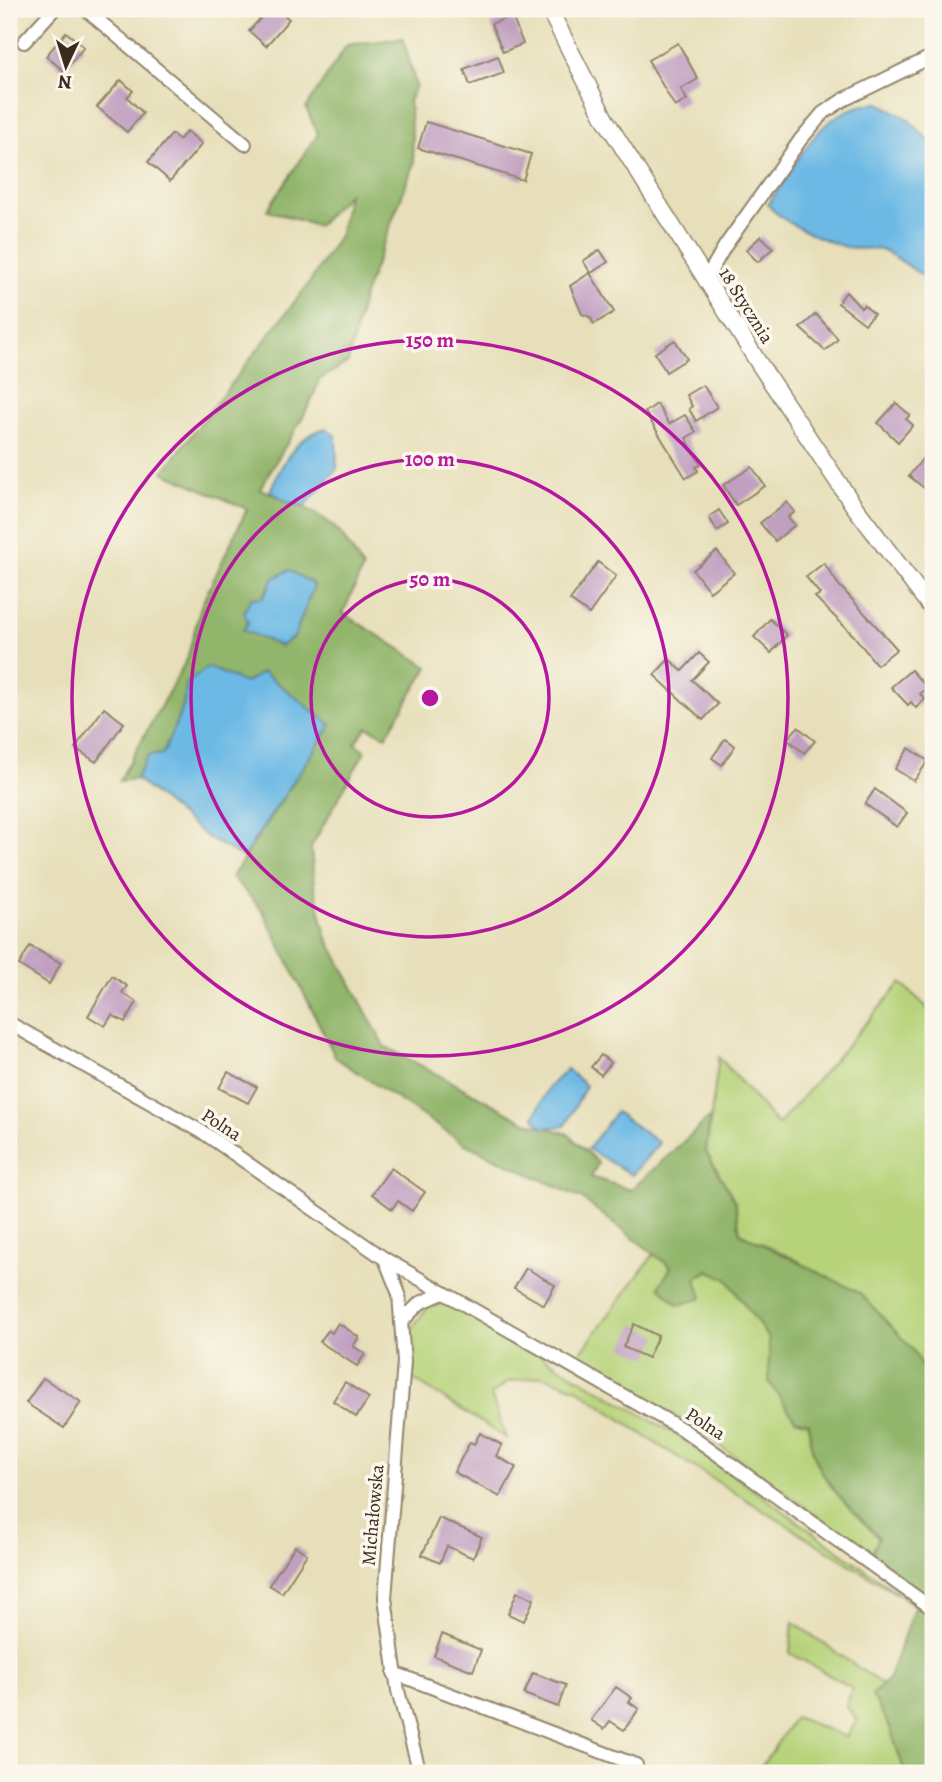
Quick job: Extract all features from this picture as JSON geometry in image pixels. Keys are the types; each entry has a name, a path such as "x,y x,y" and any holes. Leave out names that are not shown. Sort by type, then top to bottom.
{"street":[{"path":"24,42 54,9"},
{"path":"85,9 245,144"},
{"name":"18 Stycznia","path":"549,9 605,119 706,279 854,506 933,610"},
{"path":"706,279 801,139 823,113 843,100 933,56"},
{"name":"Polna","path":"9,1023 204,1133 385,1259 685,1431 933,1609"},
{"name":"Michałowska","path":"385,1259 399,1294 404,1363 385,1598 394,1673 421,1773"},
{"path":"401,1322 420,1303 443,1293"},
{"path":"394,1673 636,1765"}],"green space":[{"path":"403,38 416,86 409,101 414,163 363,298 348,362 319,380 300,422 260,489 312,511 338,531 363,568 343,613 428,667 386,736 367,727 355,743 365,751 311,847 314,887 326,936 384,1046 524,1121 568,1134 598,1163 591,1177 631,1190 710,1117 706,1152 735,1201 740,1233 860,1293 913,1350 933,1388 933,1600 871,1555 879,1537 843,1500 822,1473 810,1441 809,1423 795,1419 769,1382 769,1339 727,1279 708,1270 696,1279 702,1298 679,1305 659,1287 671,1267 581,1198 465,1144 336,1058 263,911 232,877 330,725 245,683 187,683 183,707 163,755 148,756 136,779 119,781 187,659 201,606 247,509 163,472 310,282 340,234 348,194 318,226 267,210 318,134 306,108 347,45","holes":["289,570 313,585 294,637 280,646 244,629 273,579"]},
{"path":"901,983 933,1013 933,1388 913,1350 799,1261 740,1233 735,1201 706,1152 719,1057 778,1125"},
{"path":"654,1254 672,1268 696,1279 709,1270 727,1279 769,1339 769,1382 809,1423 810,1441 822,1473 854,1513 879,1538 871,1555 691,1425 575,1360"},
{"path":"447,1301 680,1437 915,1605 652,1441 576,1388 543,1376 508,1382 491,1395 506,1438 410,1377 409,1332 428,1307"},
{"path":"915,1605 933,1618 933,1773 905,1773 890,1727 872,1695 888,1680"},
{"path":"793,1622 883,1685 872,1695 890,1727 905,1773 757,1773 795,1717 846,1737 857,1720 846,1706 852,1688 790,1653"}],"water":[{"path":"880,103 908,119 933,145 933,281 881,250 849,248 805,231 783,218 768,204 813,138 826,125 859,106"},
{"path":"326,428 336,436 337,469 305,506 287,502 270,491 291,452 306,438"},
{"path":"289,570 314,585 294,637 280,646 243,630 248,623 244,612 251,598 263,598 273,579"},
{"path":"208,667 245,683 263,672 331,725 243,857 208,838 136,779 148,756 163,754 183,707 187,683"},
{"path":"567,1069 586,1086 565,1126 543,1128 534,1117 548,1088"},
{"path":"616,1112 659,1143 632,1175 588,1149"}],"building":[{"path":"269,9 277,9 289,19 266,46 249,31"},
{"path":"512,16 523,44 503,52 491,24"},
{"path":"66,32 84,47 64,71 46,56"},
{"path":"678,43 698,79 681,89 687,100 675,107 648,60"},
{"path":"498,56 504,73 470,85 464,69"},
{"path":"121,80 133,91 127,97 143,113 127,132 97,107"},
{"path":"426,122 531,154 523,180 418,148"},
{"path":"187,131 202,144 170,181 148,162 172,134 179,140"},
{"path":"761,236 773,248 758,262 746,250"},
{"path":"600,250 608,262 591,273 583,261"},
{"path":"590,273 614,312 594,324 590,317 582,314 570,286"},
{"path":"846,292 861,308 864,305 874,314 865,324 838,303"},
{"path":"816,314 838,339 825,351 800,328"},
{"path":"675,340 687,359 666,372 655,353"},
{"path":"703,385 717,407 696,421 689,409 692,406 686,395"},
{"path":"896,403 910,415 906,419 913,425 898,442 878,423"},
{"path":"657,404 669,424 685,415 696,432 686,438 701,465 696,467 698,471 686,478 645,412"},
{"path":"933,445 933,495 909,476"},
{"path":"752,467 765,486 736,505 723,485"},
{"path":"787,502 795,512 788,517 795,525 775,541 760,523"},
{"path":"719,510 728,524 717,531 709,517"},
{"path":"717,551 734,573 710,592 693,570"},
{"path":"598,562 616,576 589,614 570,600"},
{"path":"824,563 838,584 897,649 877,665 854,636 815,597 820,594 806,577"},
{"path":"770,619 787,635 771,653 754,637"},
{"path":"699,653 709,662 692,680 718,704 703,720 654,675 669,659 682,671"},
{"path":"911,670 927,688 920,694 925,699 916,708 911,702 908,705 891,687"},
{"path":"104,708 124,723 96,762 75,748"},
{"path":"798,727 815,741 804,753 787,739"},
{"path":"725,739 735,746 722,765 712,758"},
{"path":"909,748 928,761 914,781 895,769"},
{"path":"875,789 907,813 897,827 865,804"},
{"path":"30,946 61,963 49,984 19,965"},
{"path":"112,976 127,986 122,993 137,1002 125,1022 112,1015 105,1026 88,1016"},
{"path":"601,1055 611,1063 601,1075 591,1067"},
{"path":"228,1072 257,1087 248,1103 219,1088"},
{"path":"391,1168 425,1192 412,1211 398,1201 392,1209 372,1194"},
{"path":"526,1268 555,1285 544,1305 514,1288"},
{"path":"338,1323 359,1337 353,1346 365,1354 357,1366 320,1342 328,1330 332,1333"},
{"path":"634,1324 658,1336 648,1358 623,1347"},
{"path":"43,1378 81,1402 64,1428 26,1403"},
{"path":"345,1382 369,1398 356,1417 333,1401"},
{"path":"480,1433 502,1445 496,1456 516,1467 500,1497 454,1472 470,1442 474,1444"},
{"path":"439,1518 482,1537 473,1558 447,1546 440,1563 422,1555"},
{"path":"295,1546 307,1554 282,1593 269,1585"},
{"path":"517,1592 534,1599 524,1621 508,1614"},
{"path":"442,1634 481,1650 473,1671 434,1656"},
{"path":"533,1673 566,1685 558,1707 524,1694"},
{"path":"616,1687 632,1698 629,1702 639,1709 624,1730 610,1721 604,1729 591,1720"}]}
